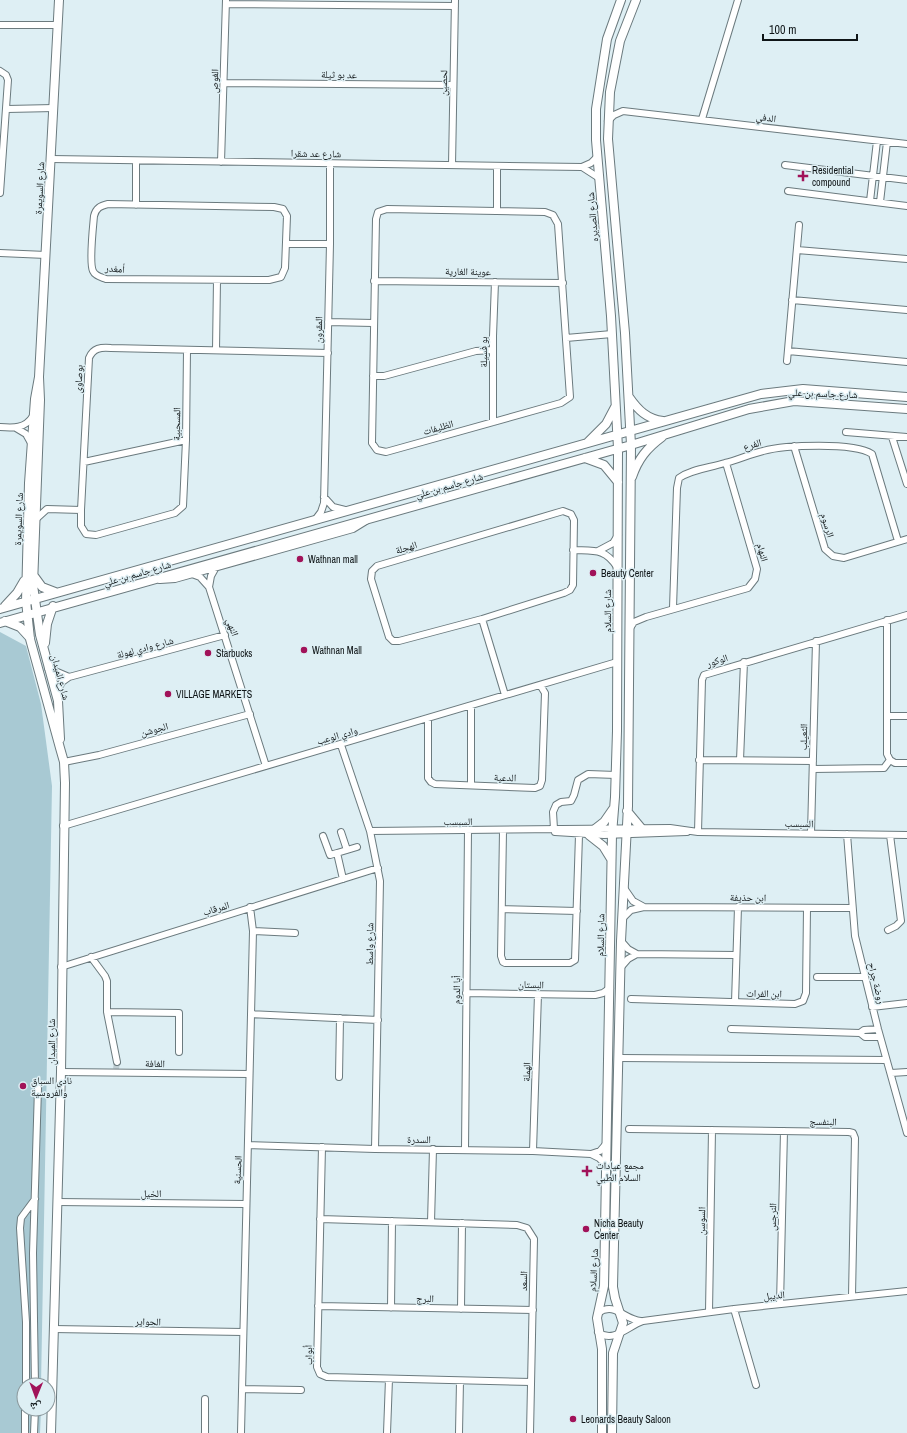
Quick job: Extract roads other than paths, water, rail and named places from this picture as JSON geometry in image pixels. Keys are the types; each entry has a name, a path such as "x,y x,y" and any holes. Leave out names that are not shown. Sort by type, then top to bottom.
{"street":[{"name":"شارع السويمرة","path":"36,612 30,574 33,416 39,377 59,0"},
{"name":"شارع الصديره","path":"618,435 612,334 597,157 596,109 607,39 621,0"},
{"path":"612,1433 613,1353 623,1323 613,1287 620,967 627,811 630,432 629,397 608,146 608,121 609,100 620,41 636,0"},
{"path":"702,120 738,0"},
{"path":"226,2 455,3"},
{"name":"الغوص","path":"221,162 225,83 226,2"},
{"name":"لحصين","path":"452,166 455,3"},
{"path":"0,25 58,25"},
{"path":"0,71 6,75 8,80 0,193"},
{"name":"عد بو ثيلة","path":"225,83 453,85"},
{"path":"608,121 614,115 623,111 609,100"},
{"path":"6,109 54,108"},
{"name":"الدفي","path":"623,111 907,144"},
{"path":"870,201 877,141"},
{"path":"880,202 887,142"},
{"path":"582,167 591,163 597,157"},
{"name":"شارع عد شقرا","path":"51,159 582,167"},
{"path":"136,161 136,205"},
{"name":"المقرون","path":"314,520 323,508 324,497 330,244 330,164"},
{"path":"785,165 907,180"},
{"path":"497,211 498,166"},
{"path":"582,167 599,178"},
{"path":"788,191 907,206"},
{"name":"أمغدر","path":"108,204 136,205 274,207 283,209 286,216 286,244 285,268 282,277 269,280 217,280 106,279 97,276 93,271 92,262 96,210 100,206 108,204"},
{"name":"الظليفات","path":"387,209 497,211 545,212 553,215 558,224 570,398 561,403 386,452 377,450 372,443 374,280 376,220 378,212 387,209"},
{"path":"787,361 799,225"},
{"path":"286,244 330,244"},
{"path":"797,250 907,259"},
{"path":"0,253 46,255"},
{"path":"216,350 217,280"},
{"name":"عوينة الغارية","path":"374,280 563,283"},
{"name":"بو فسيلة","path":"493,422 492,350 495,282"},
{"path":"792,300 907,310"},
{"path":"328,322 373,323"},
{"path":"566,338 612,334"},
{"name":"بوصاوى","path":"185,500 183,506 177,512 96,535 86,534 81,526 81,510 90,358 92,353 103,347 328,353"},
{"name":"المسحبية","path":"185,500 187,350"},
{"path":"373,376 384,376 476,351 492,350"},
{"path":"788,351 907,362"},
{"name":"شارع السويمرة","path":"27,614 26,601 36,519 40,400 39,377"},
{"name":"شارع جاسم بن علي","path":"1,609 56,592 666,422 761,394 789,389 907,397"},
{"path":"629,397 642,413 654,420 666,422"},
{"name":"شارع جاسم بن علي","path":"3,622 53,606 630,445 749,409 781,402 845,403 907,409"},
{"path":"586,444 606,424 616,404"},
{"path":"0,427 16,428 25,426 33,416"},
{"path":"16,428 26,434 32,444"},
{"path":"846,432 892,437 907,437"},
{"path":"630,481 642,455 649,446 668,433"},
{"name":"شارع السلام","path":"602,1433 602,1349 598,1332 598,1313 604,1286 612,832 616,775 618,435"},
{"path":"892,437 907,484"},
{"path":"84,462 186,440"},
{"name":"الفرع","path":"673,608 677,488 679,478 687,473 726,463 763,451 794,446 860,448 872,454 898,541"},
{"name":"الرسوم","path":"794,446 825,549 833,556 844,558 907,539"},
{"path":"582,458 591,459 604,465 618,482"},
{"name":"النهام","path":"628,629 634,622 646,617 673,608 748,588 755,580 757,569 726,463"},
{"path":"324,497 332,507 348,511"},
{"path":"37,498 47,509"},
{"path":"36,519 47,509 81,510"},
{"name":"الهجلة","path":"563,511 571,514 574,520 572,585 570,590 482,619 399,641 393,641 389,637 371,579 372,571 377,566 563,511"},
{"path":"153,579 170,580 216,568 353,529 369,518"},
{"path":"598,551 613,543 618,535"},
{"path":"573,550 598,551 605,554 617,567"},
{"path":"209,586 211,576 216,568"},
{"path":"1,609 18,593 30,574 42,587 56,592"},
{"path":"192,574 200,577 209,586"},
{"name":"النهي","path":"209,586 266,766"},
{"path":"44,650 47,624 53,606"},
{"path":"629,609 635,614 646,617"},
{"name":"شارع الميدان","path":"36,612 48,668 56,693 60,718 60,748"},
{"name":"شارع الميدان","path":"27,614 30,639 64,762 61,1072 51,1433"},
{"name":"الوكور","path":"698,832 702,680 704,675 907,615"},
{"path":"482,619 505,695"},
{"path":"887,620 887,754 890,760 895,763 907,763"},
{"path":"3,622 20,627 30,639"},
{"name":"شارع وادي لهولة","path":"69,677 225,635"},
{"name":"الثعيلب","path":"811,833 816,641"},
{"name":"وادي الوعب","path":"63,826 341,745 617,662"},
{"path":"740,760 744,662"},
{"path":"48,668 69,677 60,685 56,693"},
{"name":"الدعية","path":"428,718 428,778 431,782 435,784 535,788 540,786 545,693 540,685"},
{"path":"471,706 471,785"},
{"name":"الجوشن","path":"64,762 99,755 250,714"},
{"path":"887,716 907,716"},
{"name":"شارع واسط","path":"341,745 370,831 380,881 376,1149"},
{"path":"699,760 813,761"},
{"path":"812,768 884,768 888,765 890,760"},
{"path":"554,829 553,812 556,805 561,802 570,801 574,795 578,780 588,774 616,775"},
{"path":"612,862 603,846 592,832 604,822 614,807"},
{"path":"627,811 642,830"},
{"name":"السبسب","path":"547,831 554,829 592,832 691,831"},
{"name":"السبسب","path":"626,832 677,829 698,832 907,835"},
{"name":"أبا الدوم","path":"465,1150 468,830"},
{"name":"السبسب","path":"370,831 547,831 579,835 592,832"},
{"path":"503,831 500,956 505,963 573,962 576,957 579,835"},
{"path":"341,832 347,850"},
{"name":"روضة جراح","path":"847,834 855,936 872,1007 907,1133"},
{"path":"888,930 904,920 890,835"},
{"path":"323,836 330,855 357,847"},
{"path":"337,853 344,879"},
{"name":"المرقاب","path":"61,966 378,868"},
{"path":"623,887 633,901 644,906"},
{"name":"ابن حذيفة","path":"623,918 631,910 644,906 852,908"},
{"path":"735,1002 735,956 738,907"},
{"name":"الحسنية","path":"241,1433 245,1204 250,1074 252,931 250,908"},
{"name":"ابن الفرات","path":"631,999 795,1004 803,1001 806,993 807,908"},
{"path":"502,910 577,911"},
{"path":"252,931 295,934"},
{"path":"621,941 628,949 637,954 735,956"},
{"path":"620,967 628,959 637,954"},
{"path":"91,957 107,981 107,1012 117,1068"},
{"path":"817,977 865,977"},
{"name":"البستان","path":"466,993 595,995 603,993 610,988"},
{"name":"الهملة","path":"534,1151 538,994"},
{"path":"595,995 609,1005"},
{"path":"872,1007 907,1003"},
{"path":"107,1012 179,1013 179,1052"},
{"path":"251,1014 378,1020"},
{"path":"339,1077 340,1018"},
{"path":"731,1029 860,1033 864,1030 878,1029"},
{"path":"860,1033 864,1037 880,1037"},
{"path":"619,1058 886,1060"},
{"name":"الغافة","path":"61,1072 117,1068 250,1074"},
{"path":"891,1074 907,1072"},
{"path":"35,1377 33,1247 36,1198 38,1088"},
{"name":"البنفسج","path":"629,1129 849,1132 853,1134 855,1138 852,1296"},
{"name":"السوسن","path":"709,1312 712,1130"},
{"name":"النرجس","path":"780,1304 784,1131"},
{"path":"591,1154 600,1151 606,1144"},
{"name":"السدرة","path":"248,1145 376,1149 534,1151 591,1154"},
{"name":"أبواب","path":"322,1147 317,1367 320,1374 327,1377 531,1382"},
{"path":"431,1222 433,1149"},
{"path":"591,1154 600,1158 606,1165"},
{"path":"26,1377 26,1322 20,1228 21,1218 36,1198"},
{"name":"الخيل","path":"57,1202 245,1204"},
{"name":"السعد","path":"320,1219 516,1225 527,1228 534,1239 530,1433"},
{"path":"390,1308 392,1221"},
{"path":"461,1309 462,1223"},
{"name":"الديبل","path":"598,1332 609,1336 620,1333 630,1326 643,1321 734,1309 907,1291"},
{"name":"البرج","path":"318,1306 533,1310"},
{"name":"الديبل","path":"598,1313 610,1308 633,1320 643,1321"},
{"path":"734,1309 756,1385"},
{"name":"الحواير","path":"53,1329 243,1332"},
{"path":"387,1433 388,1379"},
{"path":"459,1433 460,1380"},
{"path":"242,1389 301,1390"},
{"path":"205,1400 205,1433"},
{"path":"25,1417 25,1433"},
{"path":"34,1433 35,1417"}],"tunnel":[{"path":"116,1069 117,1062"}],"place":[{"name":"Residential compound","path":"803,176"},
{"name":"Wathnan mall","path":"300,559"},
{"name":"Beauty Center","path":"593,573"},
{"name":"Wathnan Mall","path":"304,650"},
{"name":"Starbucks","path":"208,653"},
{"name":"VILLAGE MARKETS","path":"168,694"},
{"name":"نادي السباق والفروسية","path":"23,1086"},
{"name":"مجمع عيادات السلام الطبي","path":"587,1171"},
{"name":"Nicha Beauty Center","path":"586,1229"},
{"name":"Leonards Beauty Saloon","path":"573,1419"}]}
